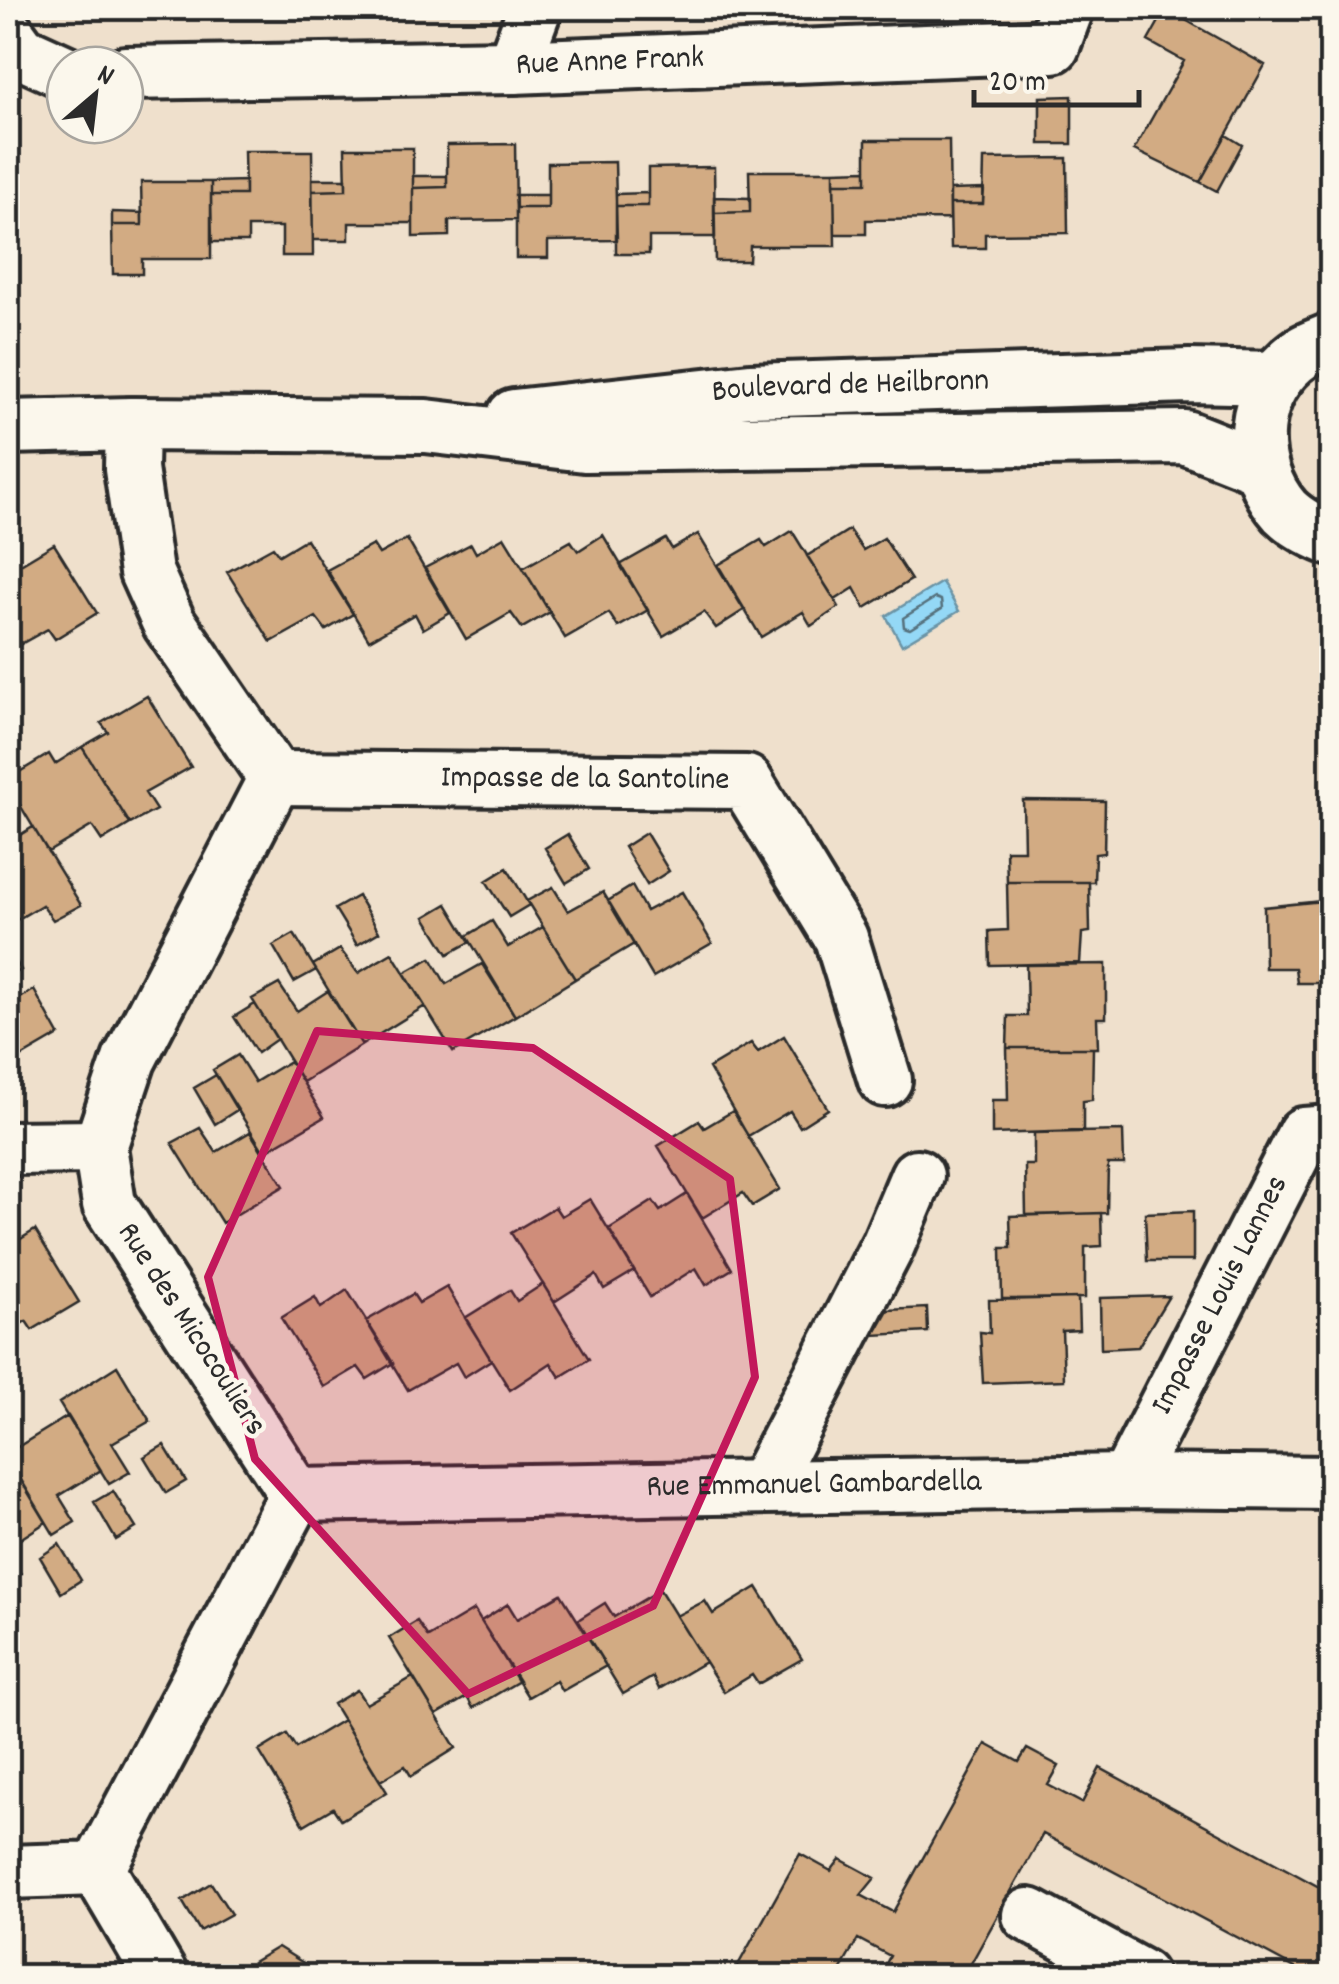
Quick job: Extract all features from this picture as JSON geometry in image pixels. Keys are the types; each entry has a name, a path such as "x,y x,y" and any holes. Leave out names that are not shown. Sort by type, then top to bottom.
{"street":[{"path":"513,67 535,8"},
{"name":"Rue Anne Frank","path":"145,73 513,67 1052,46 1066,8"},
{"path":"8,34 22,52 45,63"},
{"path":"1332,340 1302,352 1276,378 1258,421 1257,444 1271,492 1288,514 1332,539"},
{"name":"Boulevard de Heilbronn","path":"426,426 750,390 1188,376 1276,378"},
{"path":"132,424 131,469 146,572 169,623 275,778"},
{"name":"Boulevard de Heilbronn","path":"8,428 132,424 426,426 586,445 1185,437 1261,468"},
{"name":"Impasse de la Santoline","path":"275,778 746,782 840,938 885,1080"},
{"name":"Rue des Micocouliers","path":"275,778 129,1060 100,1147 109,1204 296,1496"},
{"name":"Impasse Louis Lannes","path":"1126,1481 1304,1134 1332,1132"},
{"path":"8,1148 100,1147"},
{"path":"763,1487 888,1245 917,1176"},
{"name":"Rue Emmanuel Gambardella","path":"296,1496 1126,1481 1332,1482"},
{"path":"98,1868 296,1496"},
{"path":"8,1872 98,1868"},
{"path":"98,1868 161,1976"},
{"path":"1029,1915 1141,1976"}],"highlighted area":[{"path":"317,1031 533,1048 730,1179 755,1377 653,1606 468,1694 255,1459 208,1277"}],"water":[{"path":"942,582 959,611 902,645 886,616"}],"building":[{"path":"1166,9 1265,65 1200,182 1134,150 1184,61 1148,41"},
{"path":"1072,96 1072,144 1040,144 1040,97"},
{"path":"1226,135 1242,145 1217,191 1200,182"},
{"path":"866,140 949,140 950,219 866,220 866,234 835,234 834,183 866,183"},
{"path":"515,144 516,220 449,221 449,236 413,237 413,188 447,187 447,145"},
{"path":"345,148 413,148 413,223 349,223 349,240 313,240 312,191 346,190"},
{"path":"244,151 312,151 313,256 282,256 282,227 248,227 248,242 212,242 211,195 245,195"},
{"path":"1067,158 1068,233 985,234 985,248 951,248 950,204 983,204 984,159"},
{"path":"615,162 617,240 548,241 548,258 516,258 516,208 548,208 548,163"},
{"path":"714,167 715,237 649,237 649,254 616,254 616,206 648,206 648,168"},
{"path":"866,170 866,183 834,183 834,171"},
{"path":"749,171 834,171 835,246 750,246 749,261 715,261 714,213 750,212"},
{"path":"413,176 447,176 447,187 413,188"},
{"path":"312,179 346,179 346,190 312,191"},
{"path":"245,181 245,195 211,195 211,182"},
{"path":"141,182 211,182 211,259 142,259 142,274 113,274 112,225 142,225"},
{"path":"984,189 983,204 950,204 950,190"},
{"path":"648,193 648,206 616,206 616,194"},
{"path":"515,195 548,195 548,208 516,208"},
{"path":"714,197 750,198 750,212 714,213"},
{"path":"112,212 142,213 142,225 112,225"},
{"path":"849,530 863,550 884,538 911,580 865,608 854,588 835,600 807,556"},
{"path":"792,531 839,607 811,626 803,612 761,637 718,565 761,540 766,547"},
{"path":"698,534 744,610 716,628 704,612 663,636 620,565 666,539 672,549"},
{"path":"603,535 648,610 618,627 609,613 565,638 523,568 571,541 578,551"},
{"path":"504,537 550,612 522,628 511,613 466,639 425,568 471,544 476,553"},
{"path":"306,539 353,614 326,630 316,617 271,642 227,572 273,547 279,555"},
{"path":"407,539 450,613 423,629 415,614 369,640 327,570 373,545 379,554"},
{"path":"54,544 97,613 55,639 48,629 19,645 8,626 8,561 12,569"},
{"path":"147,696 191,767 145,793 156,810 130,824 82,747 108,732 101,723"},
{"path":"82,747 130,824 102,841 92,826 48,852 8,779 49,754 55,764"},
{"path":"1023,800 1105,801 1104,853 1095,854 1094,882 1007,882 1006,850 1024,850"},
{"path":"33,827 81,905 53,920 42,905 8,925 8,838 10,841"},
{"path":"646,833 669,871 647,885 624,847"},
{"path":"568,834 589,869 566,883 545,848"},
{"path":"507,868 529,905 509,917 486,881"},
{"path":"1007,882 1089,882 1090,932 1082,933 1080,963 990,965 989,931 1008,930"},
{"path":"632,886 646,911 682,892 712,943 653,977 608,901"},
{"path":"553,887 568,911 603,892 634,944 575,979 527,901"},
{"path":"358,896 379,932 357,945 335,909"},
{"path":"1332,900 1332,983 1297,983 1295,968 1265,968 1264,907"},
{"path":"447,904 470,942 448,954 425,917"},
{"path":"492,921 508,947 543,927 575,979 515,1016 467,936"},
{"path":"294,934 316,970 294,982 273,946"},
{"path":"8,947 21,970 8,977"},
{"path":"340,949 358,973 392,953 425,1006 362,1045 313,965"},
{"path":"431,958 446,984 482,964 515,1016 453,1052 404,973"},
{"path":"1106,964 1106,1018 1097,1018 1098,1048 1007,1048 1008,1016 1027,1016 1026,965"},
{"path":"279,984 297,1011 328,991 362,1045 303,1082 252,999"},
{"path":"34,990 59,1035 11,1063 8,1005"},
{"path":"255,1004 277,1039 257,1053 234,1017"},
{"path":"784,1036 828,1109 800,1127 790,1111 748,1136 709,1068 751,1043 758,1052"},
{"path":"1007,1048 1093,1048 1092,1100 1083,1101 1083,1131 992,1134 992,1100 1008,1100"},
{"path":"238,1055 255,1082 290,1061 324,1117 264,1152 213,1070"},
{"path":"216,1075 237,1110 215,1124 194,1088"},
{"path":"733,1111 780,1189 752,1206 743,1193 702,1218 658,1146 699,1121 704,1128"},
{"path":"200,1128 216,1152 250,1132 284,1186 222,1223 172,1143"},
{"path":"1123,1131 1124,1164 1108,1164 1107,1213 1026,1215 1025,1165 1034,1165 1034,1133"},
{"path":"687,1194 732,1269 706,1285 696,1268 650,1297 609,1229 653,1201 660,1211"},
{"path":"590,1199 634,1271 604,1289 596,1275 554,1302 511,1233 555,1207 561,1216"},
{"path":"1193,1211 1193,1261 1147,1261 1145,1213"},
{"path":"1101,1213 1102,1246 1085,1247 1085,1298 1002,1299 1001,1248 1011,1248 1010,1216"},
{"path":"35,1230 79,1302 32,1330 26,1321 8,1332 8,1247"},
{"path":"543,1284 589,1359 560,1377 551,1363 510,1390 465,1318 510,1290 517,1301"},
{"path":"447,1287 491,1360 464,1377 456,1363 408,1390 366,1321 413,1294 419,1303"},
{"path":"347,1290 393,1363 367,1379 358,1367 324,1387 281,1318 315,1297 321,1308"},
{"path":"1169,1296 1138,1347 1101,1349 1100,1298"},
{"path":"1078,1298 1079,1330 1062,1331 1064,1380 983,1383 980,1332 990,1333 989,1300"},
{"path":"927,1308 928,1332 874,1335 888,1310"},
{"path":"117,1366 150,1421 112,1443 130,1472 109,1484 59,1403"},
{"path":"68,1416 101,1470 59,1496 75,1522 54,1535 8,1453"},
{"path":"164,1445 186,1481 166,1493 144,1457"},
{"path":"14,1469 46,1522 8,1547 8,1473"},
{"path":"113,1491 136,1528 116,1540 94,1502"},
{"path":"59,1544 81,1580 61,1593 40,1557"},
{"path":"8,1554 21,1574 8,1583"},
{"path":"757,1587 802,1659 758,1684 752,1675 724,1692 676,1616 705,1601 713,1614"},
{"path":"660,1590 705,1662 659,1689 653,1677 623,1694 578,1620 605,1603 614,1617"},
{"path":"561,1594 606,1666 562,1691 556,1681 528,1697 481,1621 508,1604 517,1619"},
{"path":"474,1610 519,1681 473,1708 467,1697 436,1715 389,1638 417,1621 428,1637"},
{"path":"413,1677 456,1748 411,1776 405,1766 380,1781 333,1704 357,1690 366,1704"},
{"path":"343,1720 387,1792 341,1820 333,1808 304,1825 259,1751 287,1734 296,1748"},
{"path":"986,1744 1019,1762 1027,1749 1059,1766 1048,1785 1082,1803 1100,1768 1332,1894 1332,1976 1310,1976 1043,1834 964,1976 886,1976 881,1973 890,1956 858,1939 837,1976 732,1976 800,1854 831,1871 840,1859 875,1878 861,1895 893,1912"},
{"path":"211,1883 231,1914 200,1931 182,1901"},
{"path":"278,1947 324,1976 261,1976 253,1962"}]}
